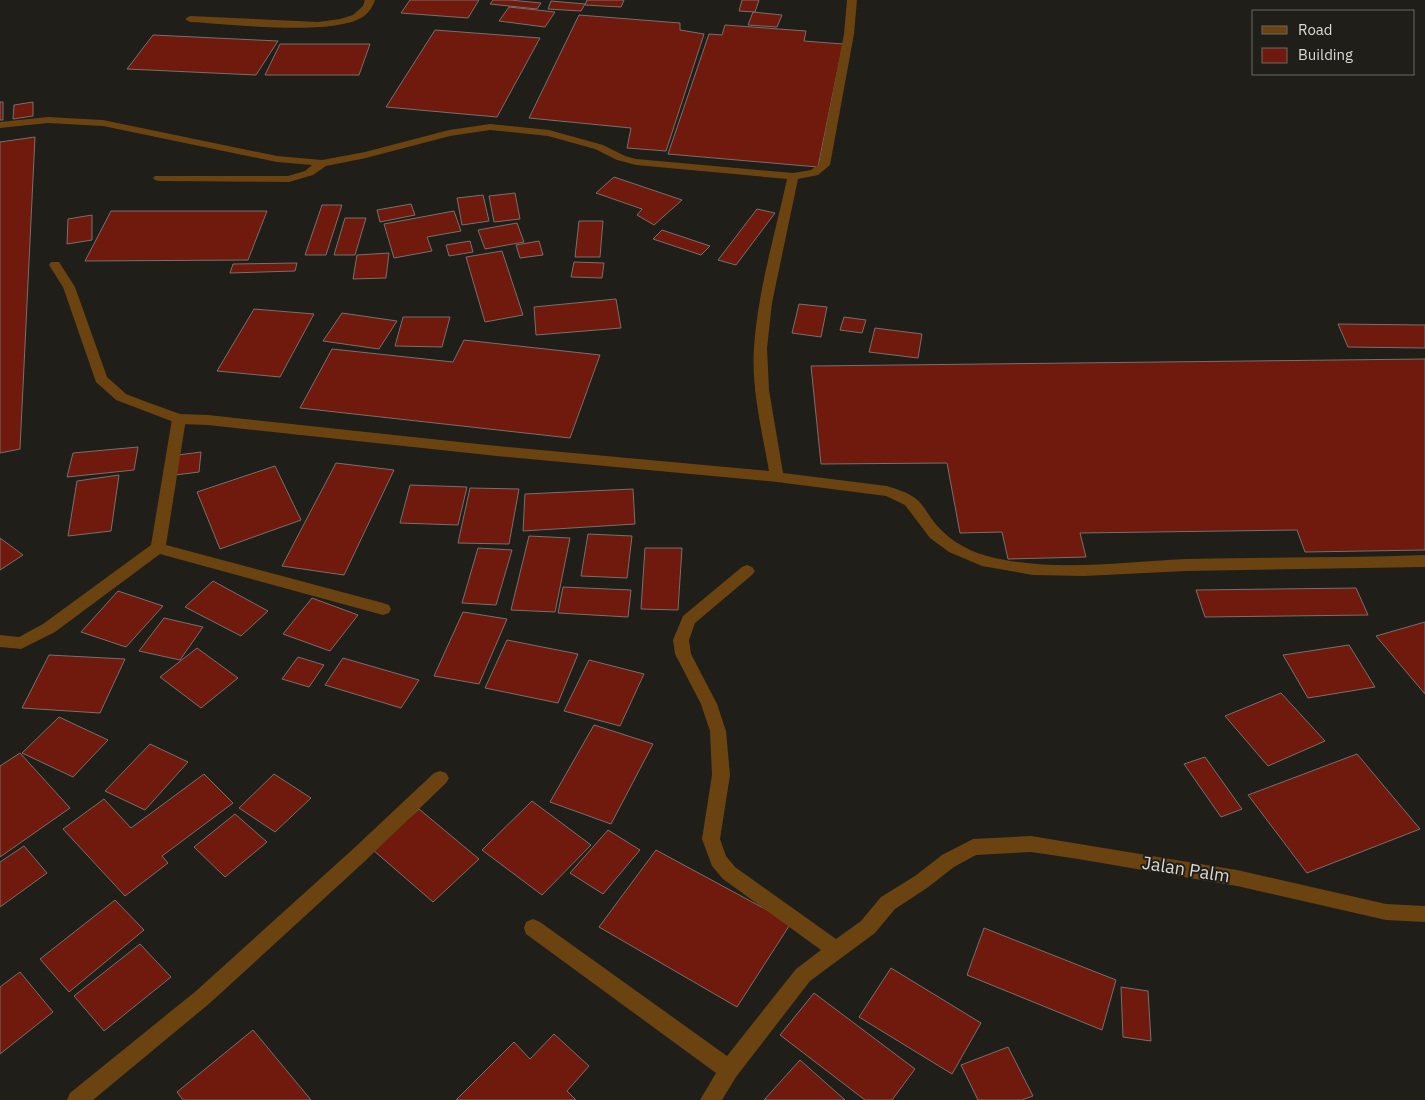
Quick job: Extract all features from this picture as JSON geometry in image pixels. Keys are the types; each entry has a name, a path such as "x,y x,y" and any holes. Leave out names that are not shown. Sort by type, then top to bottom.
{"street":[{"path":"190,19 318,25 348,20 360,14 369,4 370,0"},
{"path":"0,125 48,120 103,123 277,159 322,163 366,155 449,133 490,127 549,133 599,147 621,158 636,162 725,172 793,176 814,173 824,165 849,34 852,0"},
{"path":"159,178 289,179 309,173 322,163"},
{"path":"777,477 762,390 760,348 766,303 793,176"},
{"path":"55,264 69,287 101,379 121,397 180,419 208,420 650,466 777,477 879,489 900,495 915,504 931,530 957,550 1005,566 1053,572 1184,565 1425,561"},
{"path":"0,641 21,643 49,628 158,548 180,419"},
{"path":"158,548 383,609"},
{"path":"748,571 690,620 681,640 683,654 709,704 718,731 721,775 711,839 718,860 729,873 836,950"},
{"path":"77,1100 203,997 358,856 440,778"},
{"name":"Jalan Palm","path":"710,1100 728,1070 803,975 868,927 888,904 921,882 948,860 973,847 1032,844 1237,878 1386,912 1425,914"},
{"path":"533,928 728,1070"}],"building":[{"path":"410,0 479,0 468,18 401,13"},
{"path":"493,0 541,3 537,9 490,4"},
{"path":"587,0 624,0 621,7 585,5"},
{"path":"742,0 759,0 755,12 739,11"},
{"path":"551,1 585,4 581,11 548,9"},
{"path":"509,7 555,12 545,27 499,21"},
{"path":"753,12 782,15 777,27 748,25"},
{"path":"579,15 680,23 680,30 704,34 666,151 627,148 631,128 529,118"},
{"path":"725,25 806,31 804,41 843,44 818,167 668,154 709,34 722,35"},
{"path":"435,30 540,38 497,117 386,107"},
{"path":"153,35 278,41 256,75 127,69"},
{"path":"280,44 370,44 359,75 265,75"},
{"path":"0,102 3,102 3,120 0,120"},
{"path":"33,102 33,116 13,119 14,105"},
{"path":"35,137 20,449 0,453 0,142"},
{"path":"614,177 682,200 654,225 637,215 642,209 596,193"},
{"path":"515,193 520,219 494,222 489,196"},
{"path":"483,195 489,221 462,225 457,198"},
{"path":"411,204 415,215 380,222 377,210"},
{"path":"322,205 342,205 326,255 305,255"},
{"path":"757,209 775,213 736,265 718,260"},
{"path":"111,211 267,211 248,260 85,261"},
{"path":"454,211 461,231 427,237 432,251 394,258 384,224"},
{"path":"92,215 92,240 67,244 68,219"},
{"path":"345,218 366,218 355,255 334,255"},
{"path":"579,221 603,221 600,257 575,257"},
{"path":"517,223 524,242 485,249 478,230"},
{"path":"662,230 710,246 701,255 653,239"},
{"path":"470,241 473,252 449,256 446,245"},
{"path":"539,241 543,255 520,258 516,245"},
{"path":"502,251 523,315 485,322 466,257"},
{"path":"389,253 386,278 353,279 357,255"},
{"path":"574,262 604,263 602,278 571,277"},
{"path":"297,263 295,271 230,273 233,264"},
{"path":"616,299 621,328 536,335 534,307"},
{"path":"799,304 827,307 821,337 792,333"},
{"path":"254,309 314,314 280,377 217,371"},
{"path":"342,313 397,321 379,349 323,341"},
{"path":"403,317 450,317 442,347 395,346"},
{"path":"844,317 866,320 862,333 840,330"},
{"path":"1338,324 1425,325 1425,348 1348,347"},
{"path":"875,328 922,334 918,358 869,352"},
{"path":"464,340 600,355 570,438 300,408 332,349 453,362"},
{"path":"1425,359 1425,550 1305,552 1297,530 1080,533 1086,557 1008,559 1002,532 960,533 947,463 821,464 811,366"},
{"path":"138,447 134,470 67,477 73,453"},
{"path":"201,452 199,472 175,475 178,455"},
{"path":"336,463 394,470 344,575 282,566"},
{"path":"275,466 301,520 220,549 197,492"},
{"path":"119,475 111,531 68,536 77,481"},
{"path":"410,485 467,487 458,525 400,523"},
{"path":"470,488 519,489 509,544 458,543"},
{"path":"633,489 635,524 523,531 525,494"},
{"path":"588,534 632,536 627,578 581,576"},
{"path":"529,536 570,538 555,612 511,610"},
{"path":"0,538 23,555 0,570"},
{"path":"478,548 512,550 496,605 462,603"},
{"path":"645,548 682,548 678,610 641,609"},
{"path":"213,581 268,611 241,636 185,607"},
{"path":"563,587 631,590 628,617 558,613"},
{"path":"1356,588 1368,615 1205,617 1196,590"},
{"path":"118,591 163,606 126,647 81,632"},
{"path":"312,598 358,615 330,651 283,634"},
{"path":"463,612 507,619 479,684 434,676"},
{"path":"164,618 203,627 180,660 139,651"},
{"path":"1425,622 1425,694 1376,636"},
{"path":"507,640 578,654 558,703 485,688"},
{"path":"1349,645 1375,687 1308,698 1283,655"},
{"path":"197,648 238,678 201,708 160,677"},
{"path":"49,655 125,659 100,713 22,708"},
{"path":"298,657 324,665 309,687 282,679"},
{"path":"343,658 419,680 401,708 325,685"},
{"path":"589,660 644,674 620,726 564,711"},
{"path":"1281,693 1325,741 1268,766 1225,716"},
{"path":"59,717 108,740 73,777 22,753"},
{"path":"594,725 653,744 611,824 550,802"},
{"path":"150,744 188,762 145,810 105,791"},
{"path":"20,753 70,808 0,857 0,766"},
{"path":"1357,754 1420,829 1307,873 1248,795"},
{"path":"1205,757 1242,809 1221,817 1184,764"},
{"path":"204,774 233,803 162,856 168,863 125,896 63,829 104,799 131,828"},
{"path":"274,774 311,798 275,832 239,808"},
{"path":"532,801 591,845 542,895 482,850"},
{"path":"419,809 479,859 433,902 373,850"},
{"path":"235,814 267,842 225,877 194,847"},
{"path":"608,830 640,850 603,894 570,873"},
{"path":"24,846 47,873 0,907 0,862"},
{"path":"656,850 791,923 737,1007 599,927"},
{"path":"115,900 144,930 69,992 40,959"},
{"path":"984,928 1116,980 1102,1030 967,975"},
{"path":"140,944 171,977 104,1031 74,996"},
{"path":"891,968 981,1023 952,1074 859,1017"},
{"path":"20,972 53,1012 0,1054 0,987"},
{"path":"1121,987 1148,991 1151,1041 1123,1037"},
{"path":"814,993 915,1069 892,1100 865,1100 780,1035"},
{"path":"253,1030 311,1100 183,1100 177,1092"},
{"path":"554,1034 589,1066 567,1091 576,1100 456,1100 514,1042 530,1059"},
{"path":"1008,1047 1033,1096 1022,1100 978,1100 961,1065"},
{"path":"800,1060 845,1100 764,1100"}]}
